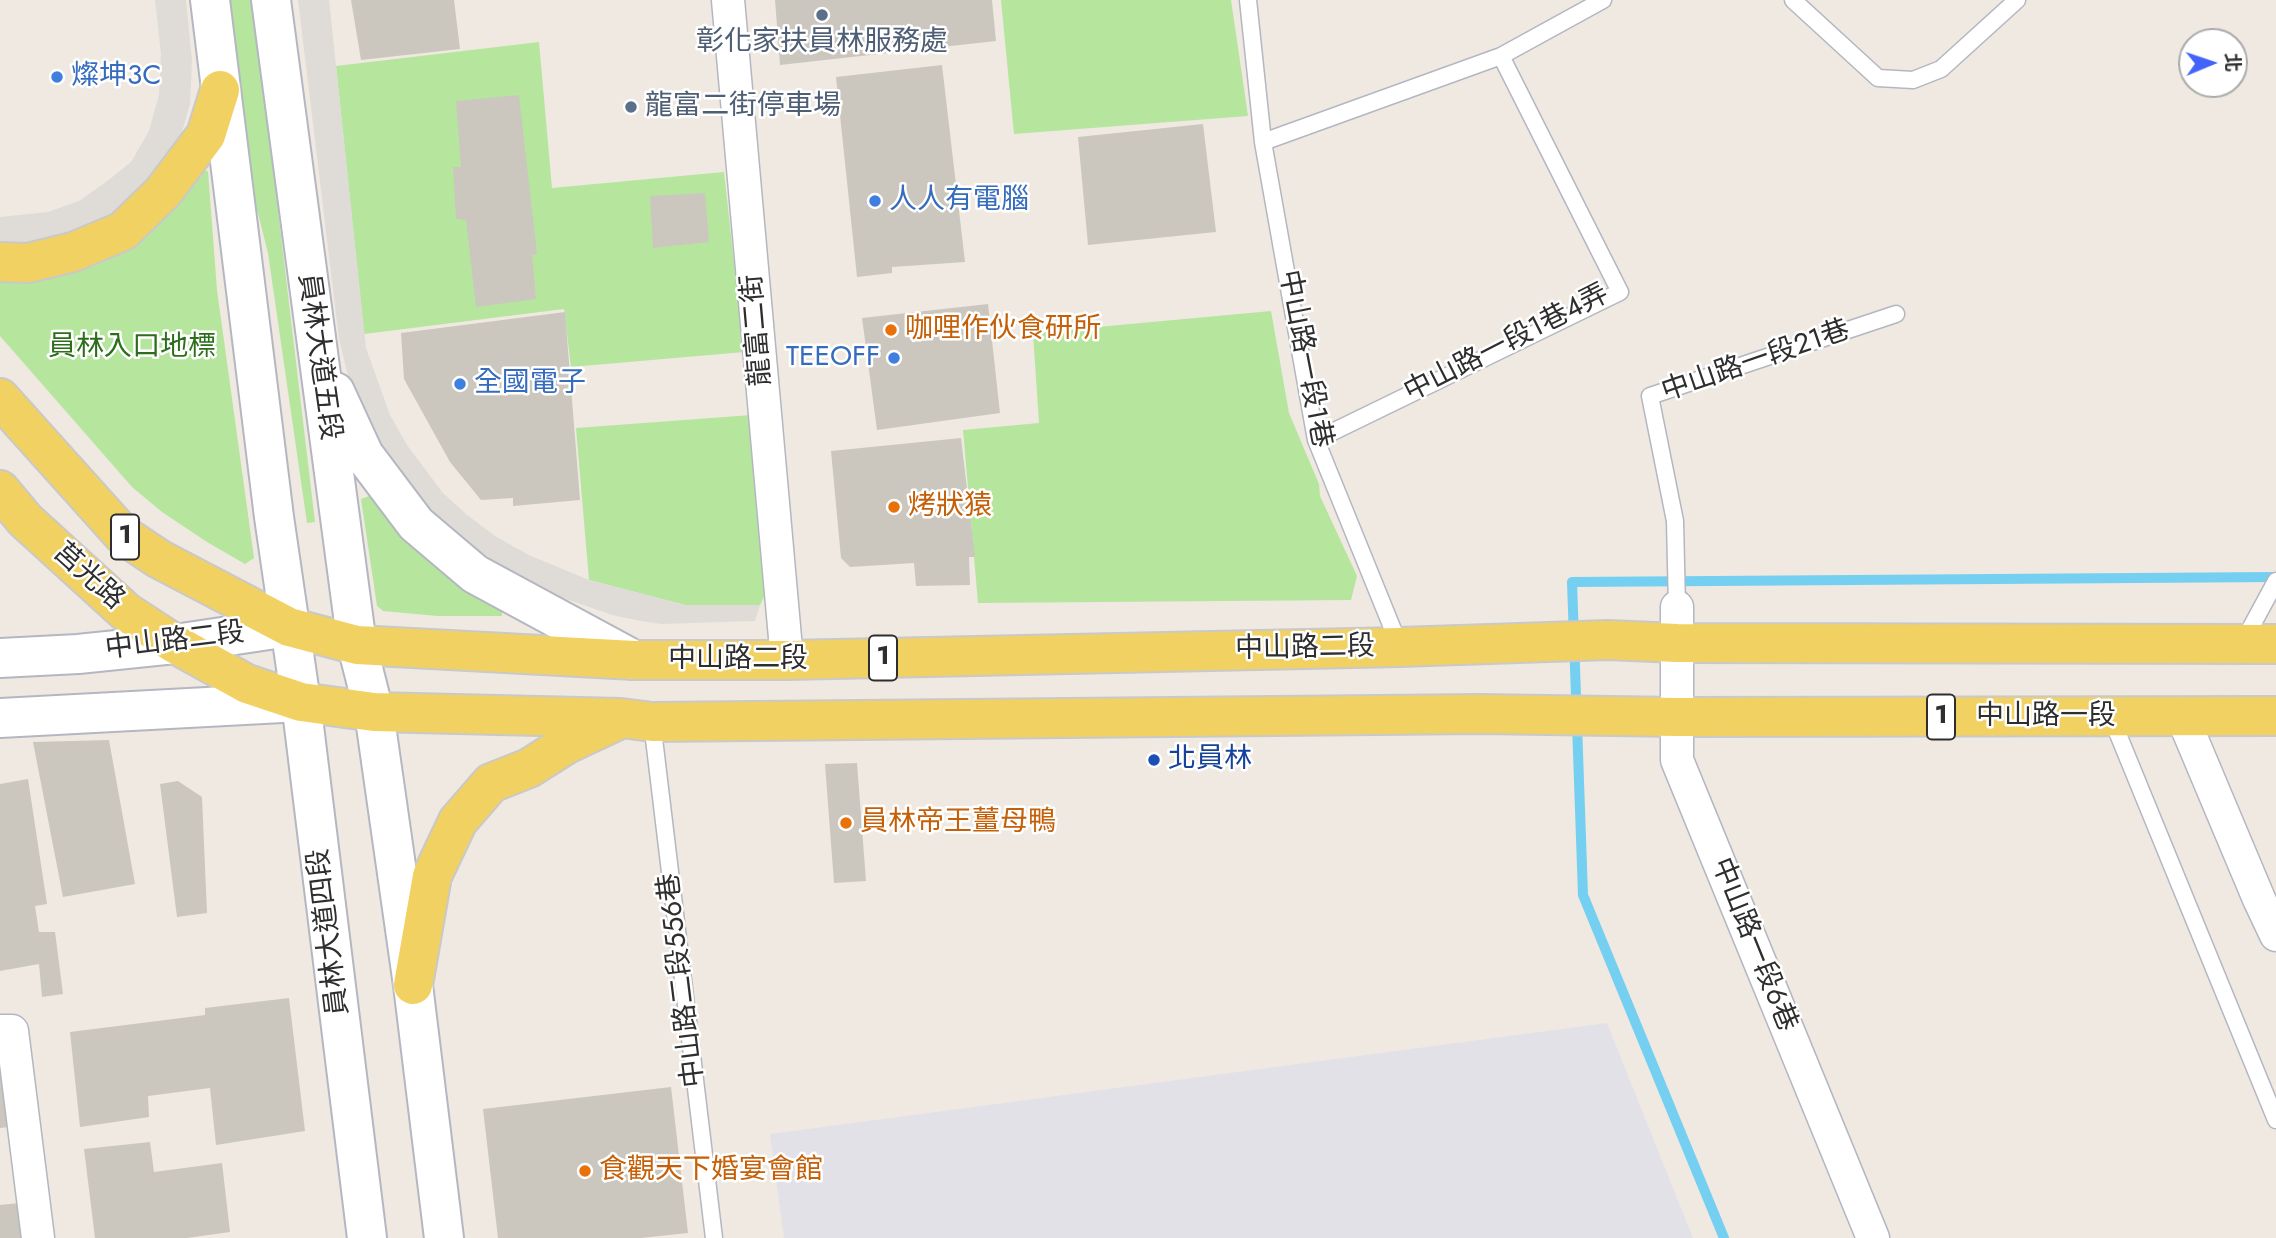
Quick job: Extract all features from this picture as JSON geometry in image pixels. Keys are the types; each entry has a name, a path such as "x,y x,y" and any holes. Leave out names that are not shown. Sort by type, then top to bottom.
{"main road":[{"path":"210,0 289,627"},
{"name":"員林大道五段","path":"271,0 358,645 374,712"},
{"path":"0,262 28,263 73,253 123,231 163,192 205,135 220,90"},
{"path":"310,304 337,399 364,455 416,524 475,574 634,660"},
{"name":"莒光路","path":"0,398 122,536 159,559 289,627"},
{"name":"莒光路","path":"0,490 25,520 127,612 175,644 247,684 302,702"},
{"name":"中山路二段","path":"0,658 78,654 175,644 289,627 358,645 634,660 788,660 1608,640 1677,625"},
{"name":"1","path":"1677,625 2260,633"},
{"name":"員林大道四段","path":"289,627 302,702 367,1238"},
{"path":"0,718 302,702"},
{"name":"1","path":"302,702 374,712 637,720"},
{"path":"374,712 413,985 444,1238"},
{"name":"中山路一段","path":"637,720 1481,714 1677,717 2276,716"},
{"path":"413,985 432,876 458,821 491,783 529,768 568,744 637,720"}],"street":[{"name":"龍富二街","path":"728,0 788,660"},
{"name":"中山路一段6巷","path":"1677,625 1677,760 1873,1238"},
{"path":"2182,716 2276,935"},
{"path":"6,1031 38,1238"}],"lane":[{"name":"中山路一段1巷","path":"1248,0 1263,142 1316,440 1400,647"},
{"path":"1263,142 1501,56 1603,0"},
{"path":"1793,0 1878,78 1913,80 1941,69 2017,0"},
{"name":"中山路一段1巷4弄","path":"1316,440 1620,292 1501,56"},
{"name":"中山路一段21巷","path":"1677,625 1675,521 1650,397 1896,314"},
{"path":"2260,633 2276,581"},
{"path":"2111,716 2276,1120"},
{"name":"中山路二段556巷","path":"637,720 714,1238"}],"shaded area":[{"path":"155,0 186,0 192,61 190,104 182,132 170,157 154,181 94,230 0,250 0,217 48,212 79,201 131,162 149,131 159,95 161,54"},
{"path":"298,0 329,0 366,348 390,415 407,445 443,493 466,514 495,536 529,555 589,580 685,605 760,605 755,621 661,624 641,621 612,615 529,586 444,531 380,451 349,380 339,339"},
{"path":"1607,1023 1693,1238 784,1238 770,1134"}],"green space":[{"path":"229,0 253,0 315,522 307,523 268,253 248,174"},
{"path":"1001,0 1231,0 1248,116 1014,134"},
{"path":"539,42 552,188 724,172 744,352 571,367 564,309 364,334 336,66"},
{"name":"員林入口地標","path":"196,171 208,171 217,290 254,558 245,564 162,512 132,487 0,336 0,282 75,272 115,255"},
{"path":"1271,311 1289,413 1319,484 1320,496 1357,576 1351,600 978,603 963,430 1039,423 1033,333"},
{"path":"752,415 769,587 760,605 685,605 589,580 576,428"},
{"path":"372,495 502,610 502,616 438,616 383,611 377,606 361,499"}],"building":[{"path":"351,0 454,0 460,49 361,60"},
{"path":"775,0 992,0 996,41 780,65"},
{"path":"942,65 965,262 892,267 892,273 857,277 836,77"},
{"path":"519,95 537,254 532,255 536,299 476,307 466,220 456,219 453,167 461,167 456,101"},
{"path":"1203,124 1216,232 1088,245 1078,137"},
{"path":"705,193 709,242 653,248 650,196"},
{"path":"988,304 1000,413 877,430 862,318"},
{"path":"565,312 580,500 513,506 513,498 481,500 450,462 404,379 401,333"},
{"path":"961,438 975,557 969,557 970,585 916,586 914,563 850,567 841,558 831,451"},
{"path":"109,740 135,884 63,897 33,742"},
{"name":"員林帝王薑母鴨","path":"857,763 866,881 834,883 825,764"},
{"path":"28,779 47,904 35,906 39,932 55,932 63,994 42,997 39,964 0,971 0,784"},
{"path":"178,781 202,797 207,913 177,917 160,784"},
{"path":"289,998 305,1131 216,1145 210,1088 148,1096 149,1117 80,1127 70,1032 205,1015 205,1008"},
{"path":"2,1069 9,1127 0,1128 0,1070"},
{"name":"食觀天下婚宴會館","path":"671,1087 688,1233 641,1238 498,1238 483,1109"},
{"path":"150,1142 154,1172 222,1163 230,1232 187,1238 95,1238 84,1149"},
{"path":"19,1203 23,1238 0,1238 0,1205"}],"waterway":[{"path":"1724,1238 1583,895 1572,582 2276,577"}],"place":[{"name":"彰化家扶員林服務處","path":"822,15"},
{"name":"燦坤3C","path":"57,77"},
{"name":"龍富二街停車場","path":"631,107"},
{"name":"人人有電腦","path":"875,201"},
{"name":"咖哩作伙食研所","path":"891,330"},
{"name":"TEEOFF","path":"894,358"},
{"name":"全國電子","path":"460,384"},
{"name":"烤狀猿","path":"894,507"},
{"name":"北員林","path":"1154,760"},
{"name":"員林帝王薑母鴨","path":"846,823"},
{"name":"食觀天下婚宴會館","path":"585,1171"}]}
